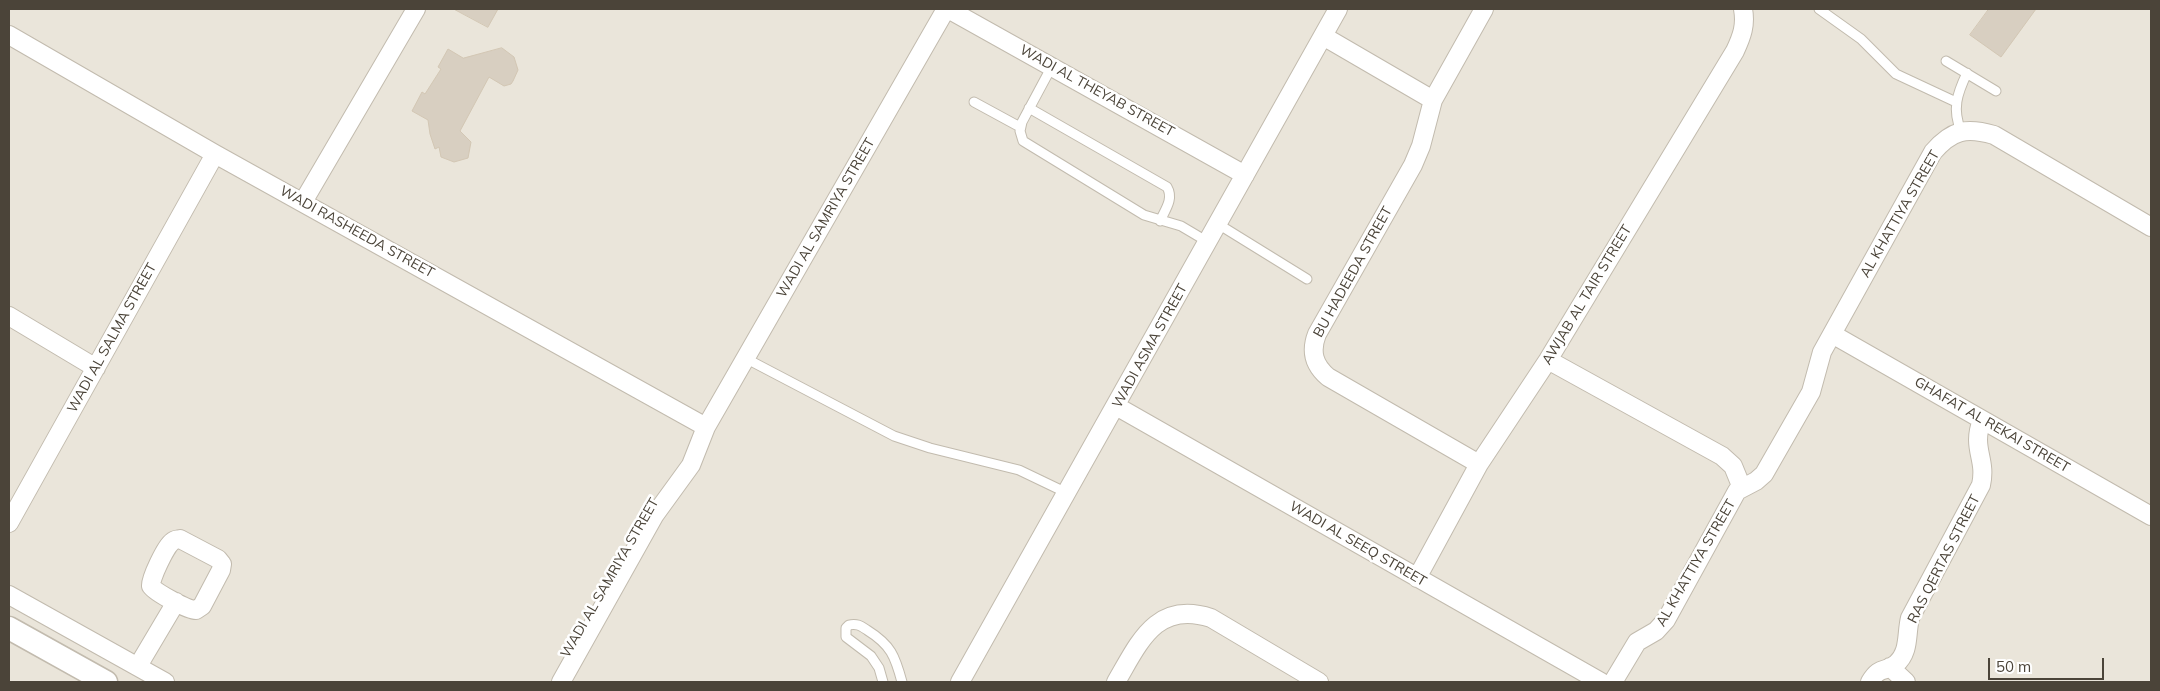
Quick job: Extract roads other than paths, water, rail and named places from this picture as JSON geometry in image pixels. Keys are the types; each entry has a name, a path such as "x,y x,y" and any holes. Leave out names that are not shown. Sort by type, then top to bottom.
{"street":[{"path":"303,202 416,9"},
{"name":"WADI AL THEYAB STREET","path":"947,9 1052,65 1245,175"},
{"name":"WADI AL SAMRIYA STREET","path":"561,682 654,516 692,465 706,427 947,9"},
{"name":"WADI ASMA STREET","path":"965,681 1067,493 1338,9"},
{"name":"BU HADEEDA STREET","path":"1479,464 1328,377 1320,370 1313,356 1313,349 1317,334 1413,165 1421,146 1433,100 1484,9"},
{"name":"AWJAB AL TAIR STREET","path":"1417,578 1479,464 1548,360 1735,51 1742,36 1745,21 1743,9"},
{"name":"WADI RASHEEDA STREET","path":"9,35 215,154 706,427"},
{"path":"1323,36 1433,100"},
{"path":"1961,131 1982,131 2006,140 2151,227"},
{"name":"AL KHATTIYA STREET","path":"1613,682 1636,642 1656,632 1666,620 1734,495 1742,488 1756,482 1764,474 1811,392 1820,358 1832,334 1933,152 1952,134 1961,131"},
{"name":"WADI AL SALMA STREET","path":"9,523 215,154"},
{"path":"9,316 96,368"},
{"name":"GHAFAT AL REKAI STREET","path":"1832,334 2151,516"},
{"name":"AL KHATTIYA STREET","path":"1548,360 1722,456 1733,466 1742,488"},
{"name":"WADI AL SEEQ STREET","path":"1116,406 1601,682"},
{"name":"RAS QERTAS STREET","path":"1870,682 1880,670 1896,664 1903,654 1908,641 1910,618 1982,486 1982,463 1976,442 1982,420"},
{"name":"WADI AL SAMRIYA STREET","path":"550,682 639,523 680,463 692,440 706,427"},
{"path":"9,595 165,682"},
{"path":"138,666 176,602"},
{"path":"1116,682 1146,633 1162,619 1183,613 1198,613 1211,618 1319,682"},
{"path":"9,628 106,682"},
{"path":"1890,666 1906,682"}],"lane":[{"path":"1819,9 1861,39 1896,74 1956,102"},
{"path":"1946,61 1996,90"},
{"path":"1052,65 1020,126 1021,136 1027,144 1144,216 1181,226 1208,242"},
{"path":"1961,131 1957,122 1956,102 1967,73"},
{"path":"974,102 1020,126"},
{"path":"1030,108 1167,187 1170,201 1160,221"},
{"path":"1218,224 1307,279"},
{"path":"745,358 894,436 930,448 1019,470 1067,493"},
{"path":"883,682 879,668 871,656 846,637 846,628 849,625 858,625 887,644 895,658 902,682"}]}
